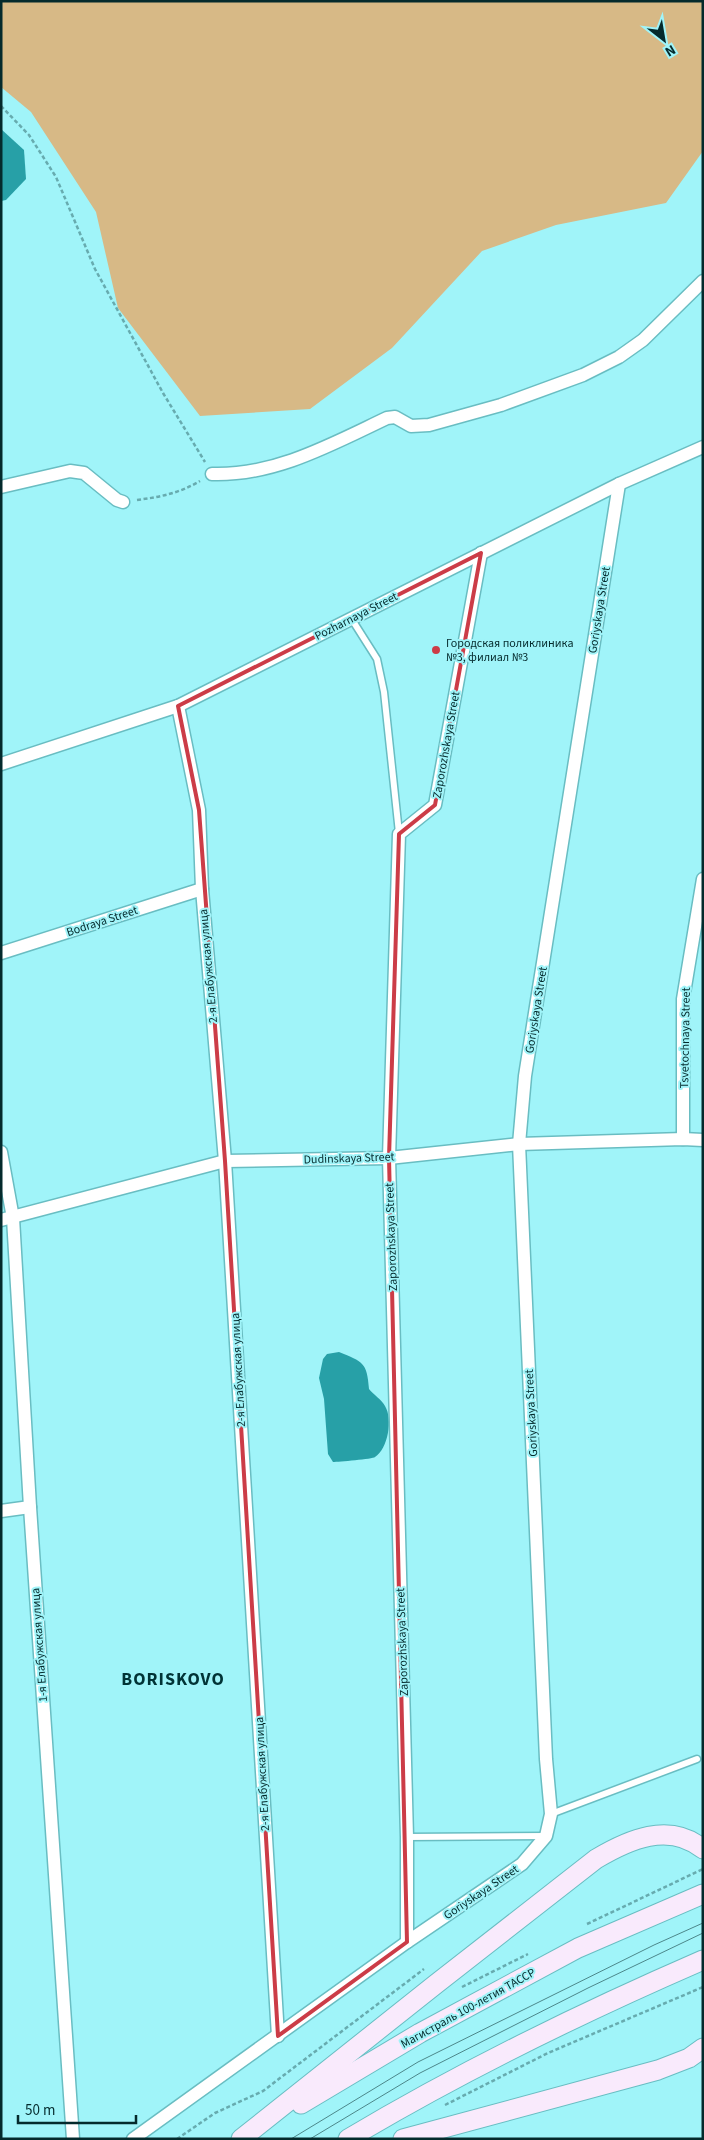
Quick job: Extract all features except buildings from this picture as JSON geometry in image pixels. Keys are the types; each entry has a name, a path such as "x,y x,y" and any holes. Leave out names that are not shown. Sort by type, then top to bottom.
{"main road":[{"path":"241,2139 596,1859 622,1844 664,1833 683,1837 703,1849"},
{"name":"Магистраль 100-летия ТАССР","path":"241,2139 420,2033 578,1948 703,1894"},
{"path":"348,2139 423,2095 508,2051 703,1960"},
{"path":"403,2139 658,2070 689,2058 703,2048"}],"street":[{"path":"212,474 236,475 302,458 387,418 395,417 411,426 429,425 501,405 583,375 619,357 643,340 703,281"},
{"name":"Pozharnaya Street","path":"1,764 178,706 619,484 703,447"},
{"path":"1,488 70,471 84,473 117,500 123,502"},
{"name":"Goriyskaya Street","path":"133,2139 407,1942 522,1864 546,1836 551,1814 546,1759 519,1144 525,1076 619,484"},
{"name":"Zaporozhskaya Street","path":"407,1942 407,1837 389,1158 400,834 435,805 481,553"},
{"name":"2-я Елабужская улица","path":"178,706 199,810 202,889 225,1161 278,2036"},
{"name":"Tsvetochnaya Street","path":"683,1139 683,999 703,879"},
{"name":"Bodraya Street","path":"1,953 202,889"},
{"name":"Dudinskaya Street","path":"7,1219 225,1161 389,1158 519,1144 703,1140"},
{"name":"1-я Елабужская улица","path":"1,1152 30,1507 73,2139"},
{"path":"1,1511 30,1507"}],"lane":[{"path":"351,618 377,659 384,692 400,834"},
{"path":"551,1814 697,1758"},
{"path":"407,1837 546,1836"}],"path":[{"path":"1,106 30,135 56,177 96,269 163,393 212,474 187,490 163,497 123,502"},
{"path":"634,1900 703,1869"},
{"path":"177,2139 215,2113 262,2091 424,1969"},
{"path":"443,2106 548,2053 703,1987"}],"highlighted area":[{"path":"481,553 435,805 399,834 389,1158 407,1942 278,2036 225,1161 199,810 178,706"}],"shaded area":[{"path":"1,1 703,1 703,151 666,203 556,225 482,251 392,348 310,409 200,416 118,308 96,212 31,112 1,87"}],"water":[{"path":"1,129 24,150 26,179 6,200 1,201"},
{"path":"339,1352 354,1358 362,1364 367,1373 369,1389 385,1406 389,1418 386,1441 379,1453 373,1458 333,1462 328,1454 324,1399 319,1378 323,1359 327,1354"}],"tram line":[{"path":"291,2139 418,2062 654,1945 703,1923"},
{"path":"310,2139 420,2073 588,1988 703,1933"}],"place":[{"name":"Городская поликлиника №3, филиал №3","path":"436,650"}],"district":[{"name":"BORISKOVO","path":"173,1679"}]}
